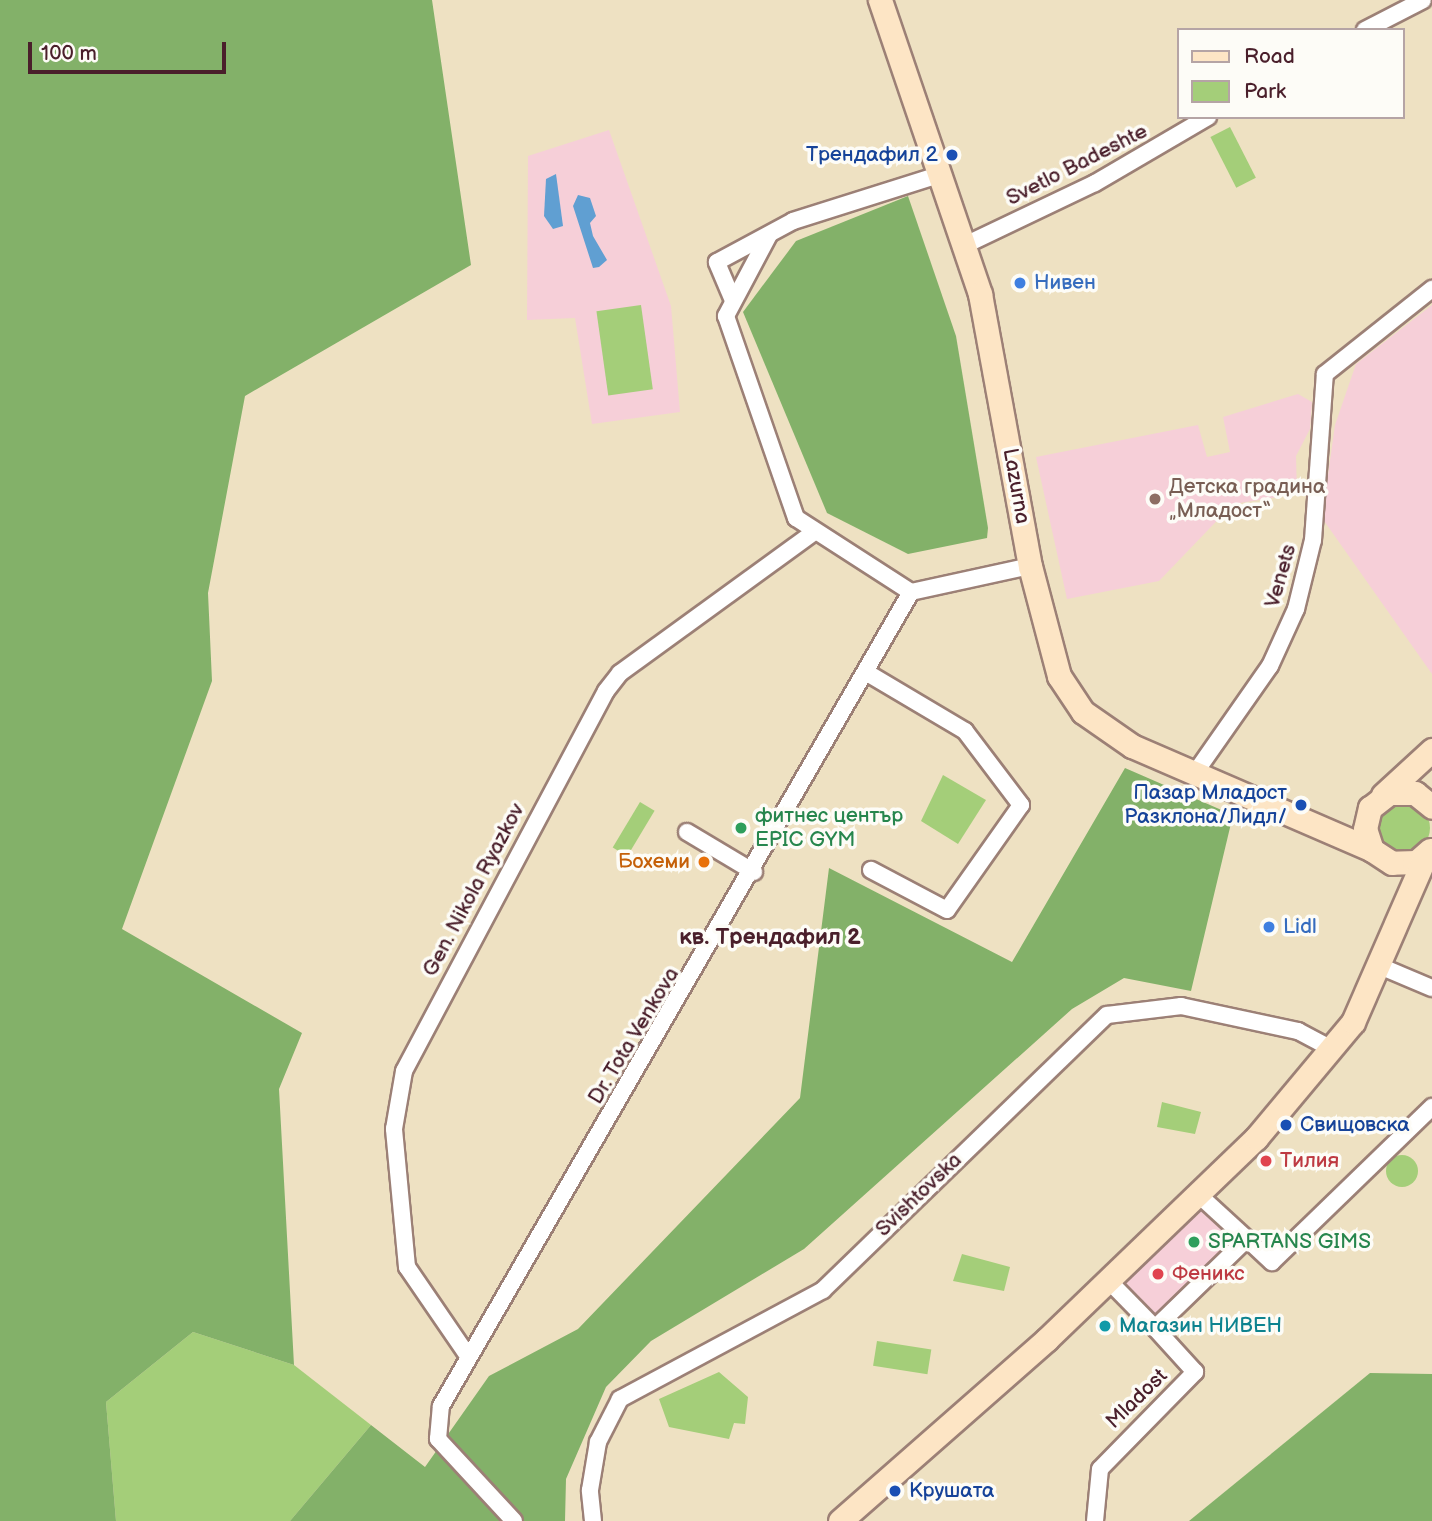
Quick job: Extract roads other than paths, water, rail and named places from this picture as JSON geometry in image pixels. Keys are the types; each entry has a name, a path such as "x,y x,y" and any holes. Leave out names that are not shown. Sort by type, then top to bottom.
{"street":[{"name":"Lazurna","path":"880,0 980,294 1031,566 1051,655 1083,712 1132,746 1324,827 1380,856"},
{"path":"1369,28 1423,0"},
{"name":"Svetlo Badeshte","path":"964,246 1095,183 1205,119"},
{"path":"732,298 718,262 769,234 939,175"},
{"path":"769,234 732,298 726,316 738,360 765,412 796,518 813,533 911,592 1031,566"},
{"name":"Venets","path":"1195,773 1270,666 1296,609 1313,540 1325,373 1432,289"},
{"name":"Gen. Nikola Ryazkov","path":"468,1356 407,1267 394,1129 404,1070 606,691 620,673 813,533"},
{"name":"Dr. Tota Venkova","path":"514,1521 438,1439 441,1406 869,674 911,592"},
{"path":"869,674 965,731 1021,805 947,910 871,870"},
{"path":"1396,923 1380,856 1365,829 1374,804 1402,791 1426,802 1432,751"},
{"path":"1324,827 1353,824 1432,751"},
{"path":"687,832 754,872"},
{"path":"1380,856 1410,863 1430,850"},
{"path":"854,1517 1199,1195 1333,1049 1382,967 1396,923 1430,850"},
{"path":"1382,967 1432,988"},
{"name":"Svishtovska","path":"593,1521 590,1490 598,1442 620,1399 822,1290 1107,1015 1181,1006 1298,1031 1333,1049"},
{"path":"1199,1195 1272,1262 1432,1107"},
{"path":"1109,1281 1155,1328 1247,1239"},
{"name":"Mladost","path":"1095,1521 1100,1469 1195,1372 1155,1328"}],"water":[{"path":"556,174 563,226 553,229 544,216 546,179"},
{"path":"578,195 590,198 596,216 590,223 593,236 607,260 599,267 593,268 573,206"}],"place":[{"name":"Трендафил 2","path":"952,155"},
{"name":"Нивен","path":"1020,283"},
{"name":"Детска градина „Младост“","path":"1155,499"},
{"name":"Пазар Младост Разклона/Лидл/","path":"1301,805"},
{"name":"фитнес център EPIC GYM","path":"741,828"},
{"name":"Бохеми","path":"704,862"},
{"name":"Lidl","path":"1269,927"},
{"name":"Свищовска","path":"1286,1125"},
{"name":"Тилия","path":"1266,1161"},
{"name":"SPARTANS GIMS","path":"1194,1242"},
{"name":"Феникс","path":"1158,1274"},
{"name":"Магазин НИВЕН","path":"1105,1326"},
{"name":"Крушата","path":"895,1491"}],"district":[{"name":"кв. Трендафил 2","path":"770,937"}]}
